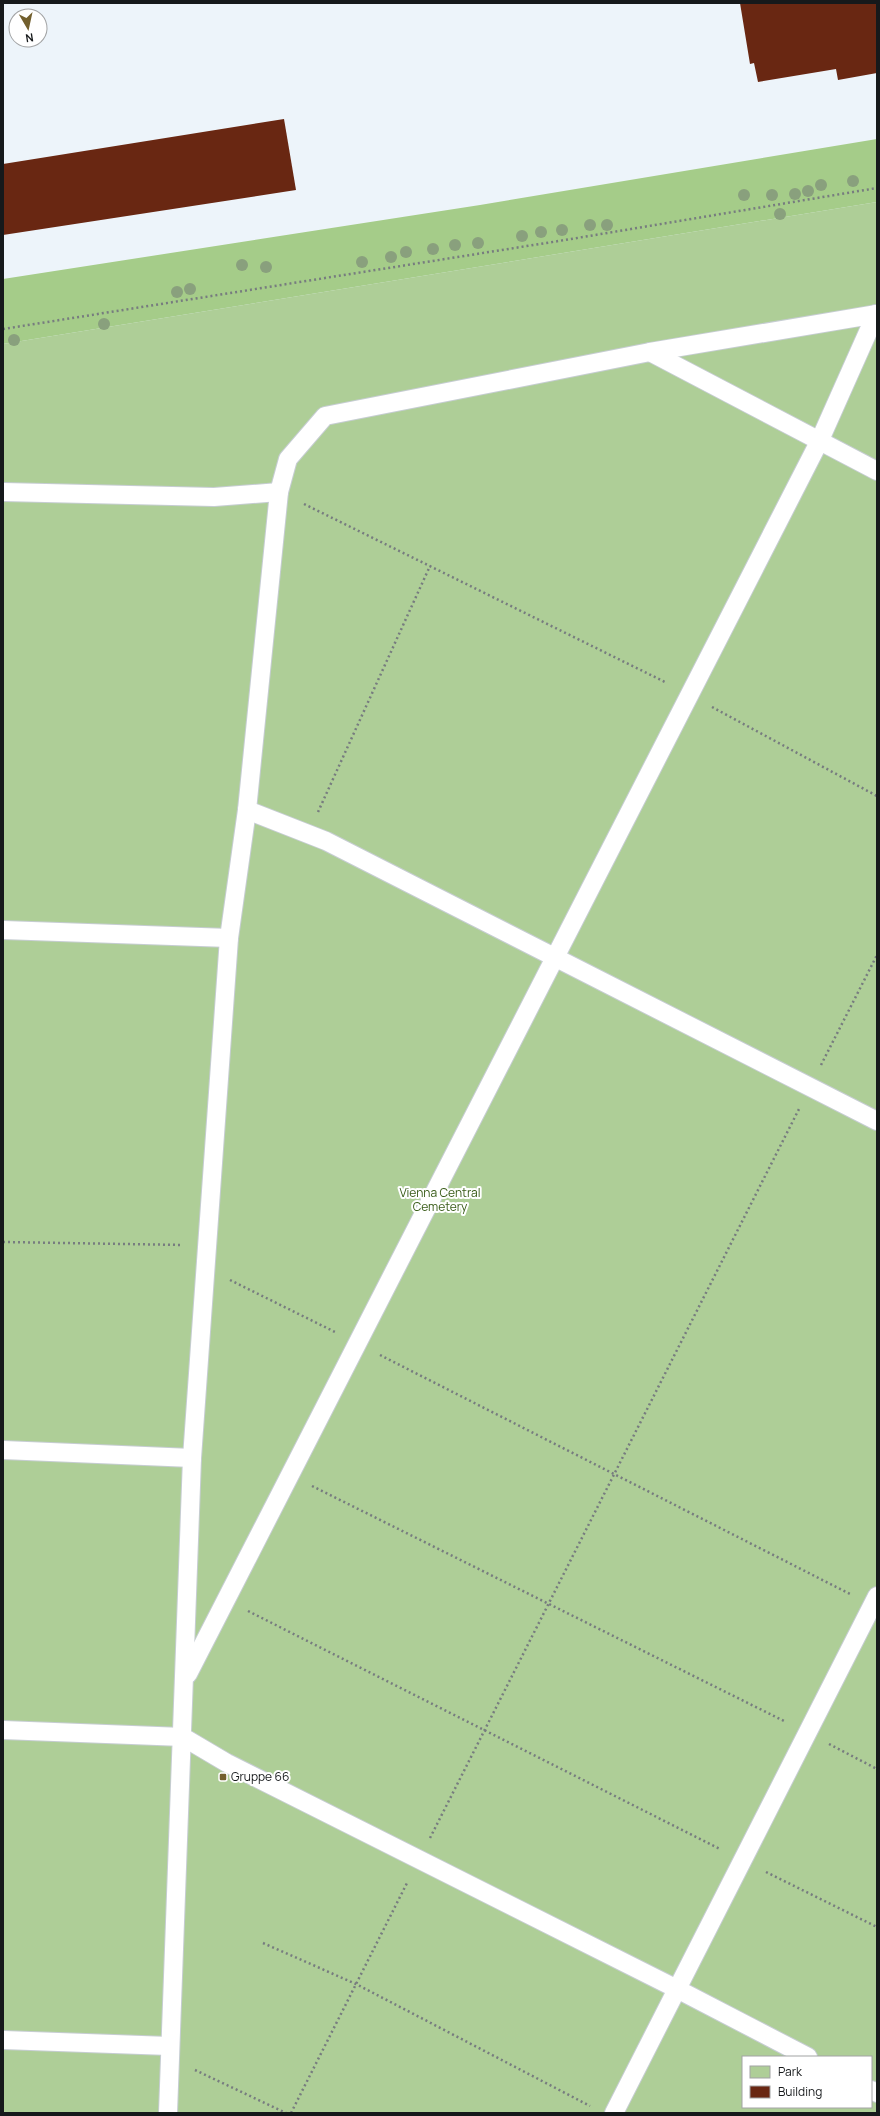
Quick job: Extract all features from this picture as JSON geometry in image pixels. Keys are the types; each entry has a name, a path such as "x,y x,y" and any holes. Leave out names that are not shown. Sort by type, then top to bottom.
{"lane":[{"path":"168,2113 169,2052 185,1679 192,1458 229,938 247,810 279,492 288,460 325,416 650,352 877,314"},
{"path":"185,1679 819,442 877,314"},
{"path":"650,352 819,442 877,471"},
{"path":"3,492 214,497 279,492"},
{"path":"247,810 307,834 555,957 877,1120"},
{"path":"3,930 229,938"},
{"path":"3,1450 192,1458"},
{"path":"614,2113 875,1600"},
{"path":"3,1730 182,1737 227,1763 677,1989 806,2056"},
{"path":"3,2040 169,2052"}],"path":[{"path":"3,329 557,242 877,188"},
{"path":"279,492 689,694 877,796"},
{"path":"307,834 430,566"},
{"path":"291,2113 877,955"},
{"path":"3,1242 207,1246"},
{"path":"206,1267 614,1474 875,1600"},
{"path":"290,1475 877,1769"},
{"path":"226,1600 483,1731 877,1927"},
{"path":"263,1943 356,1984 596,2109"},
{"path":"169,2052 286,2113"}],"green space":[{"path":"877,139 877,202 3,344 3,279 480,205"},
{"name":"Vienna Central Cemetery","path":"877,202 877,2113 3,2113 3,344"}],"building":[{"path":"740,3 877,3 877,73 838,80 836,69 758,82 754,63 750,64"},
{"path":"284,119 296,190 3,235 3,164"}],"place":[{"name":"Gruppe 66","path":"223,1777"}]}
